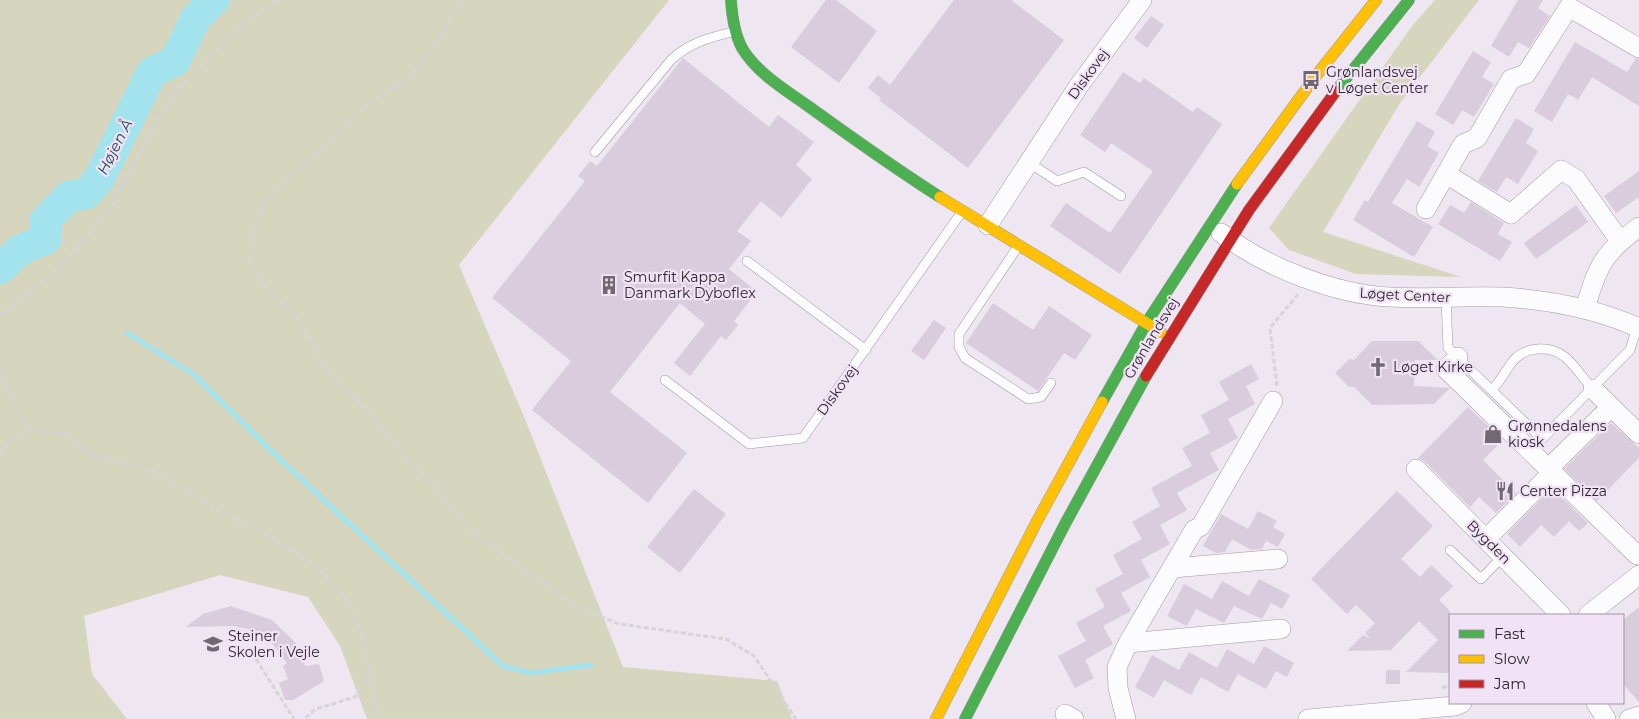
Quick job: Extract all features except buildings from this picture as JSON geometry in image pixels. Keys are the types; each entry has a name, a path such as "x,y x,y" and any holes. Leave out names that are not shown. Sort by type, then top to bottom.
{"street":[{"path":"731,0 735,31 746,54 759,68 840,130 962,211 988,225 1168,337"},
{"name":"Diskovej","path":"988,225 1078,87 1142,0"},
{"name":"Grønlandsvej","path":"936,719 1058,480 1146,323 1210,224 1311,80 1376,0"},
{"name":"Grønlandsvej","path":"965,719 1078,498 1168,337 1250,208 1347,75 1409,0"},
{"path":"1426,209 1463,144 1477,138 1511,79 1526,74 1569,7 1639,48"},
{"path":"1446,174 1511,214 1562,170 1576,179 1620,241"},
{"name":"Løget Center","path":"1210,224 1230,239 1277,265 1348,292 1388,297 1539,300 1585,309 1638,327"},
{"path":"1585,309 1594,278 1602,260 1620,241 1639,227"},
{"path":"1458,357 1446,369 1637,555"},
{"path":"1593,389 1639,434"},
{"path":"1126,719 1118,688 1117,667 1128,643 1194,530 1201,526 1273,401"},
{"path":"1486,539 1611,407"},
{"name":"Bygden","path":"1416,469 1561,614"},
{"path":"1173,568 1278,559"},
{"path":"1589,614 1639,574"},
{"path":"1128,643 1281,630"},
{"path":"1308,719 1398,716 1460,704"},
{"path":"1597,704 1606,719"},
{"path":"1629,719 1639,716"}],"lane":[{"path":"595,152 671,60 683,49 701,40 735,31"},
{"path":"1028,162 1057,181 1084,172 1121,196"},
{"name":"Diskovej","path":"665,380 749,444 802,438 866,350 962,211"},
{"path":"1018,245 959,334 960,347 965,358 1028,399 1041,397 1051,383"},
{"path":"747,261 866,350"},
{"path":"1446,298 1448,348 1542,439 1630,350 1638,327"},
{"path":"1492,390 1504,377 1513,361 1526,352 1538,348 1552,350 1565,357 1593,389"},
{"path":"1450,550 1481,579 1503,556"}],"path":[{"path":"0,316 55,271 84,240 112,205 166,105 203,63 254,16 277,0"},
{"path":"462,0 448,26 410,78 361,109 323,149 286,178 263,203 252,238 250,265 266,286 300,320 316,349 322,368 358,402 474,533 527,569 574,605 620,624 726,639 754,656 796,719"},
{"path":"1273,401 1278,394 1270,328 1311,279"},
{"path":"0,369 8,392 28,430"},
{"path":"0,456 9,443 28,430 66,434 91,456 151,470 221,512 268,535 313,564 346,598 363,637 379,719"},
{"path":"252,653 294,719"},
{"path":"304,719 316,709 355,697 369,670"}],"green space":[{"path":"0,0 669,0 459,265 525,419 623,667 777,681 792,719 367,719 340,646 308,597 220,575 84,616 92,674 127,719 0,719"},
{"path":"1435,0 1479,0 1400,103 1323,232 1461,277 1356,274 1289,250 1269,228 1412,26"}],"waterway":[{"name":"Højen Å","path":"0,269 20,250 46,239 45,221 69,196 86,194 99,179 152,72 175,61 196,18 214,0"},
{"path":"127,333 193,374 283,462 503,666 531,673 591,665"}],"traffic: fast":[{"path":"731,0 734,24 739,42 748,57 763,73 873,152 940,197"},
{"path":"1336,91 1409,0"},
{"path":"1102,402 1147,322 1237,184"},
{"path":"965,719 1065,524 1146,376"}],"traffic: slow":[{"path":"1237,184 1315,77 1376,0"},
{"path":"940,197 1161,332"},
{"path":"936,719 1036,523 1102,402"}],"traffic: jam":[{"path":"1146,376 1249,210 1336,91"}],"place":[{"name":"Grønlandsvej v Løget Center","path":"1311,80"},
{"name":"Smurfit Kappa Danmark Dyboflex","path":"609,285"},
{"name":"Løget Kirke","path":"1378,367"},
{"name":"Grønnedalens kiosk","path":"1493,434"},
{"name":"Center Pizza","path":"1505,491"},
{"name":"Steiner Skolen i Vejle","path":"213,644"}]}
